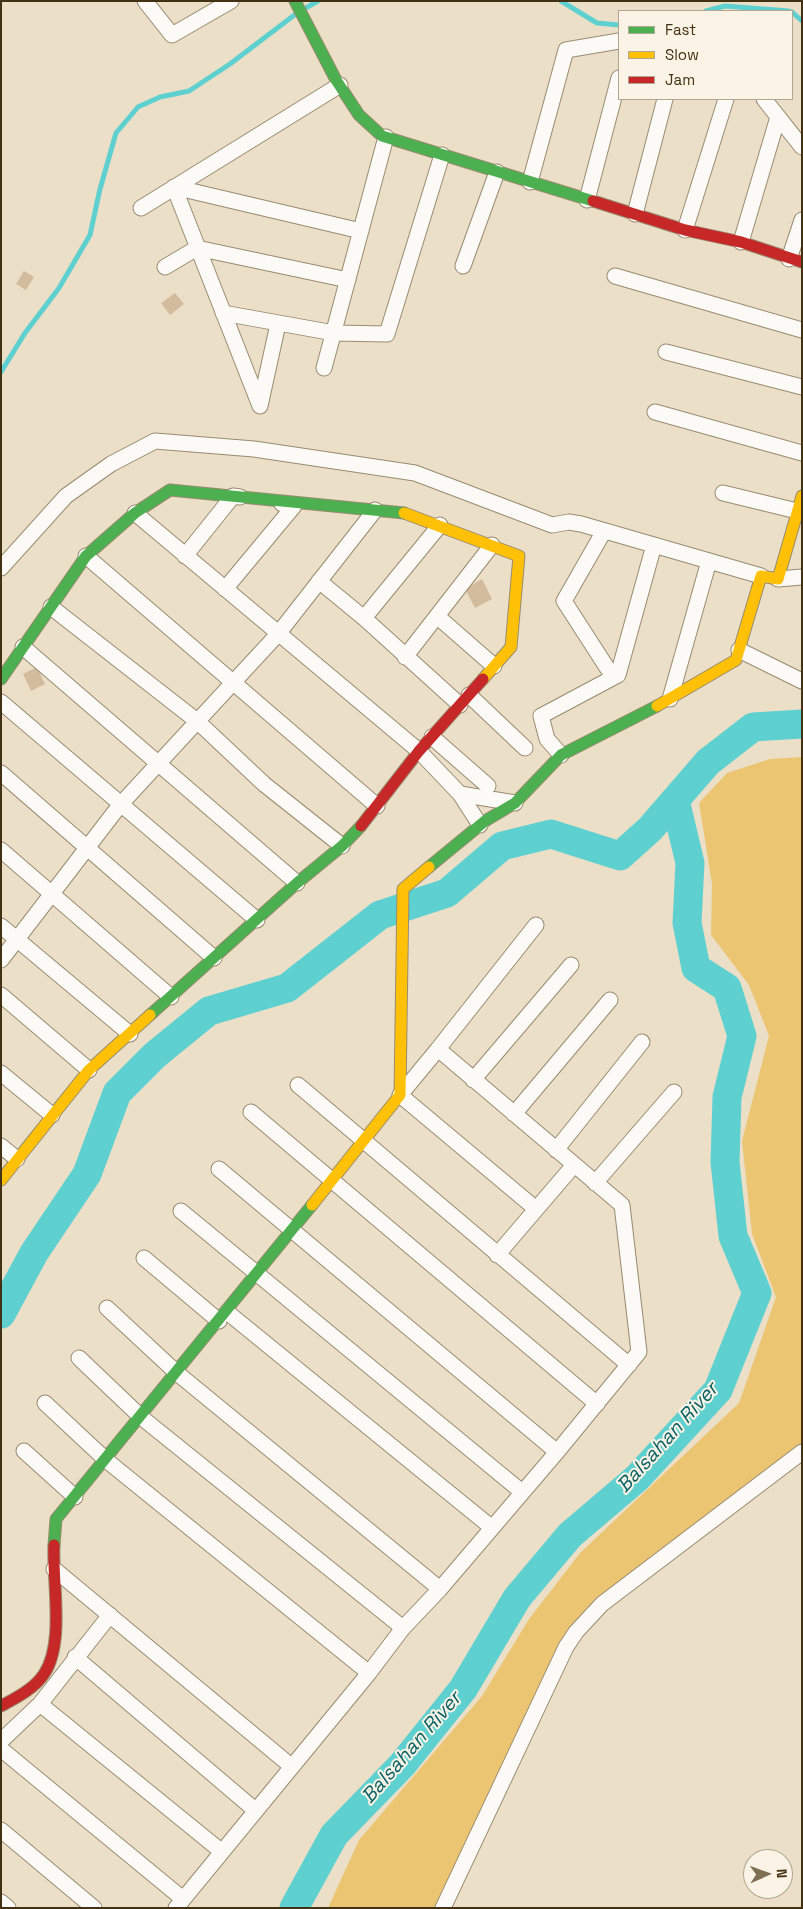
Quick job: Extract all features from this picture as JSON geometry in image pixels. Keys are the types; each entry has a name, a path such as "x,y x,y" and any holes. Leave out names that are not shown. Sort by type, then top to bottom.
{"street":[{"path":"145,1 172,35 231,1"},
{"path":"295,2 359,116 386,137 685,230 741,242 795,261 802,220"},
{"path":"530,182 566,50 618,41"},
{"path":"587,200 618,82"},
{"path":"141,208 340,85"},
{"path":"635,214 664,100"},
{"path":"685,230 726,100"},
{"path":"765,100 802,147"},
{"path":"741,242 778,117"},
{"path":"324,368 386,137"},
{"path":"223,313 334,333 387,334 442,154"},
{"path":"464,266 497,172"},
{"path":"174,187 361,231"},
{"path":"174,187 260,406 278,324"},
{"path":"165,267 198,248 348,280"},
{"path":"615,276 802,330"},
{"path":"666,352 802,387"},
{"path":"655,412 802,453"},
{"path":"1,568 66,496 111,464 156,441 254,449 415,473 552,524 569,522 761,576 778,579 802,577"},
{"path":"1,679 86,556 135,514 170,490 409,513 519,556 511,647 419,751 377,806 342,846 297,883 89,1070 1,1180"},
{"path":"723,493 797,511"},
{"path":"185,556 233,496"},
{"path":"225,589 294,506 233,496"},
{"path":"778,579 802,496"},
{"path":"1,960 120,805 278,634 375,510"},
{"path":"135,514 419,751 460,794 480,826"},
{"path":"364,618 440,525"},
{"path":"604,531 564,601 613,677"},
{"path":"561,755 548,739 542,716 618,674 654,545"},
{"path":"405,656 438,617 492,546"},
{"path":"86,556 377,806"},
{"path":"670,699 709,561"},
{"path":"400,1095 403,889 480,826 515,803 561,755 670,699 736,660 761,576"},
{"path":"319,581 364,618 405,656 465,700 525,748"},
{"path":"51,607 197,722 264,784 342,846"},
{"path":"438,617 494,666"},
{"path":"23,647 297,883"},
{"path":"739,650 802,681"},
{"path":"1,702 257,920"},
{"path":"432,737 488,786"},
{"path":"1,773 86,849 214,958"},
{"path":"460,794 515,803"},
{"path":"1,850 171,997"},
{"path":"1,1706 22,1695 44,1674 56,1644 54,1569 56,1519 257,1274 330,1180 438,1049 536,925"},
{"path":"1,926 130,1034"},
{"path":"473,1080 570,965"},
{"path":"1,996 89,1070"},
{"path":"514,1114 610,1000"},
{"path":"556,1150 642,1042"},
{"path":"1,1749 179,1903 369,1673 403,1628 440,1589 557,1452 639,1352 622,1205 438,1049"},
{"path":"1,1073 52,1116"},
{"path":"298,1085 362,1142 629,1365"},
{"path":"595,1183 674,1092"},
{"path":"400,1095 536,1209"},
{"path":"251,1112 596,1404"},
{"path":"1,1146 17,1159"},
{"path":"498,1255 574,1165"},
{"path":"219,1169 293,1229 557,1452"},
{"path":"181,1211 522,1492"},
{"path":"144,1258 223,1316 491,1527"},
{"path":"107,1308 177,1373 440,1589"},
{"path":"79,1358 141,1417 403,1628"},
{"path":"45,1403 106,1460 369,1673"},
{"path":"24,1451 75,1497"},
{"path":"443,1908 477,1833 576,1632 602,1604 802,1452"},
{"path":"54,1569 291,1766"},
{"path":"1,1741 40,1704 75,1657 110,1615"},
{"path":"75,1657 255,1810"},
{"path":"40,1704 221,1851"},
{"path":"1,1830 94,1908"},
{"path":"1,1902 8,1908"}],"shaded area":[{"path":"802,757 802,1455 591,1615 557,1665 444,1908 328,1908 359,1840 482,1696 529,1619 580,1553 739,1403 776,1297 752,1234 742,1141 769,1036 749,985 711,935 712,884 699,803 727,773 770,759"}],"building":[{"path":"24,271 34,277 26,290 16,284"},
{"path":"175,293 184,304 170,315 161,303"},
{"path":"482,579 492,599 475,608 465,589"},
{"path":"37,667 45,684 31,691 23,674"}],"waterway":[{"path":"304,9 318,1"},
{"path":"561,1 597,23 618,25"},
{"path":"710,10 725,6 776,10"},
{"path":"1,372 25,333 59,288 90,235 100,189 116,133 138,107 160,97 189,91 230,64 297,13"},
{"path":"793,13 802,21"},
{"name":"Balsahan River","path":"1,1314 34,1253 87,1174 117,1093 155,1055 209,1011 287,988 380,915 447,893 502,846 551,834 620,856 650,829 708,762 753,727 802,724"},
{"name":"Balsahan River","path":"294,1908 334,1835 402,1765 463,1689 517,1598 570,1535 637,1478 718,1390 757,1293 733,1236 725,1162 727,1097 742,1036 727,988 696,968 687,923 690,863 675,800"}],"traffic: fast":[{"path":"295,1 336,80 359,115 382,136 593,201"},
{"path":"1,679 86,556 135,513 170,490 404,513"},
{"path":"429,867 485,821 515,803 561,755 657,706"},
{"path":"150,1015 297,883 342,846 361,826"},
{"path":"54,1545 56,1519 312,1205"}],"traffic: slow":[{"path":"657,706 736,660 761,576 778,579 802,496"},
{"path":"404,513 519,556 511,647 483,679"},
{"path":"312,1205 400,1095 403,889 429,867"},
{"path":"1,1180 89,1070 150,1015"}],"traffic: jam":[{"path":"593,201 685,230 741,242 802,262"},
{"path":"361,826 419,751 483,679"},
{"path":"1,1706 24,1693 35,1684 44,1674 50,1661 56,1629 54,1545"}]}
